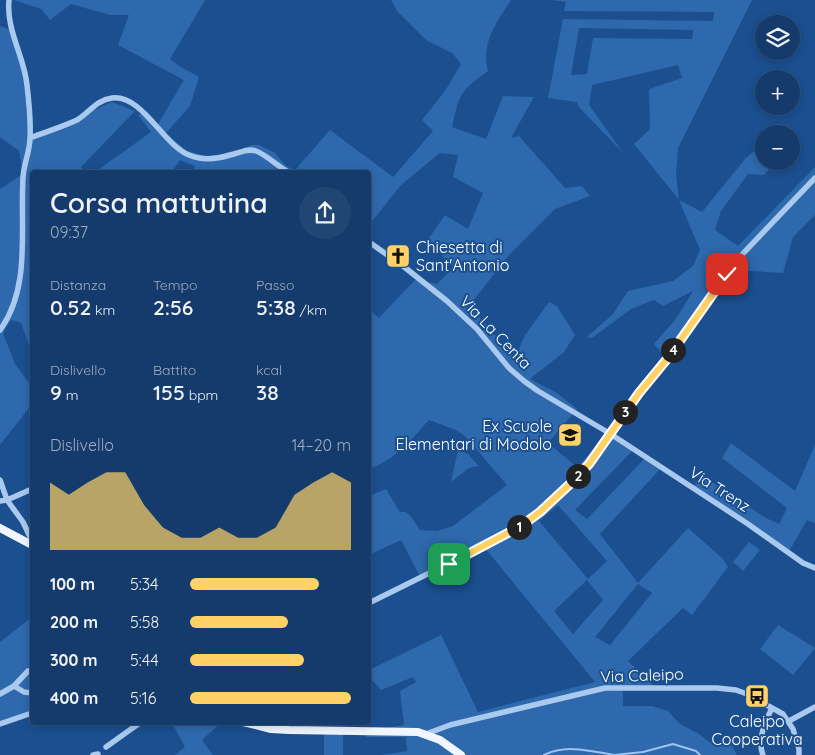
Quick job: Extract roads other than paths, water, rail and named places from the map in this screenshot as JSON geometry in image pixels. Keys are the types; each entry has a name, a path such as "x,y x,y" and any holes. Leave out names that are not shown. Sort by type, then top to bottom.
{"main road":[{"path":"0,528 30,544"},
{"path":"255,725 271,729 289,730 381,731 426,734 440,740 461,755"}],"street":[{"path":"0,330 13,309 17,295 22,256 23,174 30,138 26,75 9,24 9,0"},
{"path":"30,138 76,120 105,99 117,98 136,107 169,141 188,155 208,160 230,156 245,150 256,151 285,170"},
{"path":"371,602 521,526 540,512 570,484 589,464 609,433 667,359 733,264 815,178"},
{"name":"Via La Centa","path":"371,243 447,301 477,329 509,368 524,381 609,433"},
{"name":"Via Trenz","path":"609,433 748,524 803,563 815,568"},
{"path":"0,480 8,500 23,522 30,537"},
{"path":"0,501 8,500 30,491"},
{"path":"0,694 14,686 28,671"},
{"path":"14,686 24,692 30,693"},
{"name":"Via Caleipo","path":"426,734 450,726 605,688 717,688 736,690 783,714 789,721"},
{"path":"799,755 800,749 789,721 815,707"},
{"path":"763,755 760,745 766,719 772,708"},
{"path":"0,724 30,714"},
{"path":"106,747 137,725"}],"waterway":[{"path":"614,755 643,752 673,744 696,751 700,755"},
{"path":"544,755 570,749 614,755"}],"place":[{"name":"Chiesetta di Sant'Antonio","path":"398,256"},
{"name":"Ex Scuole Elementari di Modolo","path":"570,435"},
{"name":"Caleipo Cooperativa","path":"757,696"}]}
